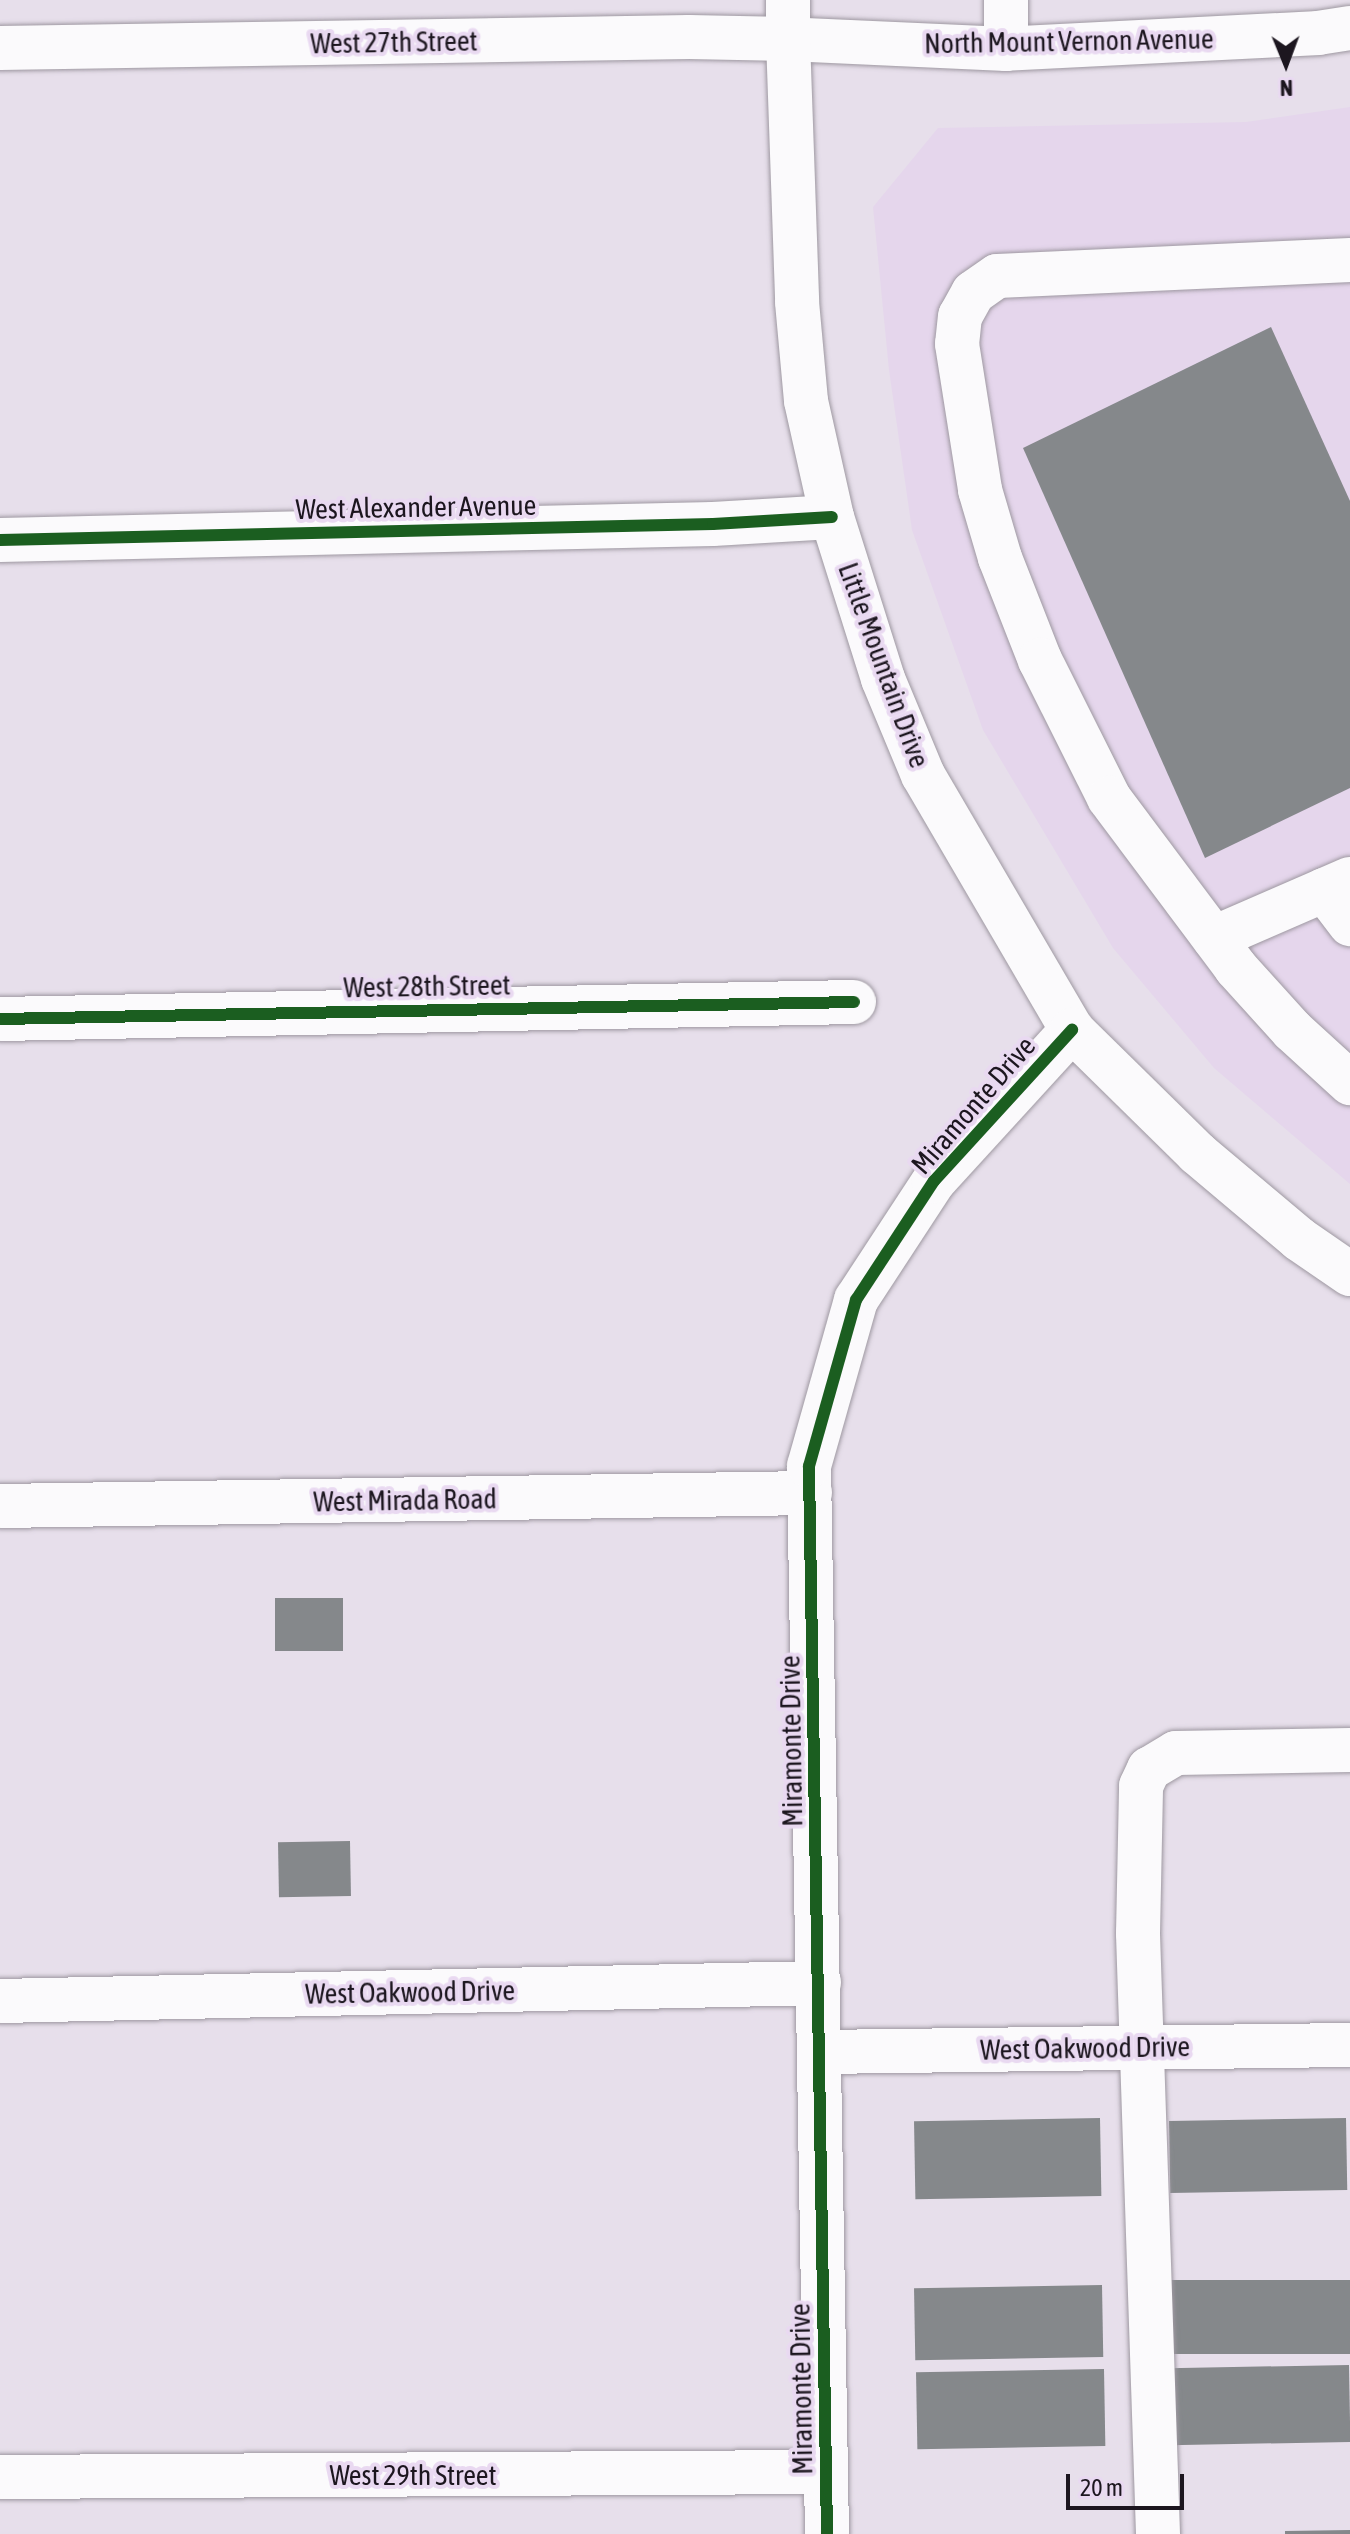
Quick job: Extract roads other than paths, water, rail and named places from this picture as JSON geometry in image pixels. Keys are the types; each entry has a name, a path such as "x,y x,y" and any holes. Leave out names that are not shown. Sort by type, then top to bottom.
{"street":[{"path":"1006,0 1006,49"},
{"name":"North Mount Vernon Avenue","path":"788,20 1006,49 1319,33 1350,28"},
{"name":"West 27th Street","path":"0,48 689,37 788,20"},
{"name":"Little Mountain Drive","path":"788,20 797,302 806,401 832,517 883,679 923,775 1072,1030 1197,1153 1299,1239 1350,1274"},
{"path":"1350,260 1337,258 997,276 973,293 960,316 957,344 980,490 1000,558 1040,660 1109,798 1214,938 1292,1030 1350,1083"},
{"name":"West Alexander Avenue","path":"0,540 713,524 832,517"},
{"path":"1214,938 1337,884 1350,924"},
{"name":"West 28th Street","path":"0,1019 854,1002"},
{"name":"Miramonte Drive","path":"827,2534 809,1466 856,1300 934,1181 1072,1030"},
{"name":"West Mirada Road","path":"0,1506 810,1493"},
{"path":"1158,2534 1142,2047 1141,1786 1149,1769 1176,1753 1350,1750"},
{"name":"West Oakwood Drive","path":"0,2001 819,1983"},
{"name":"West Oakwood Drive","path":"820,2052 1350,2045"},
{"name":"West 29th Street","path":"0,2477 826,2472"}]}
